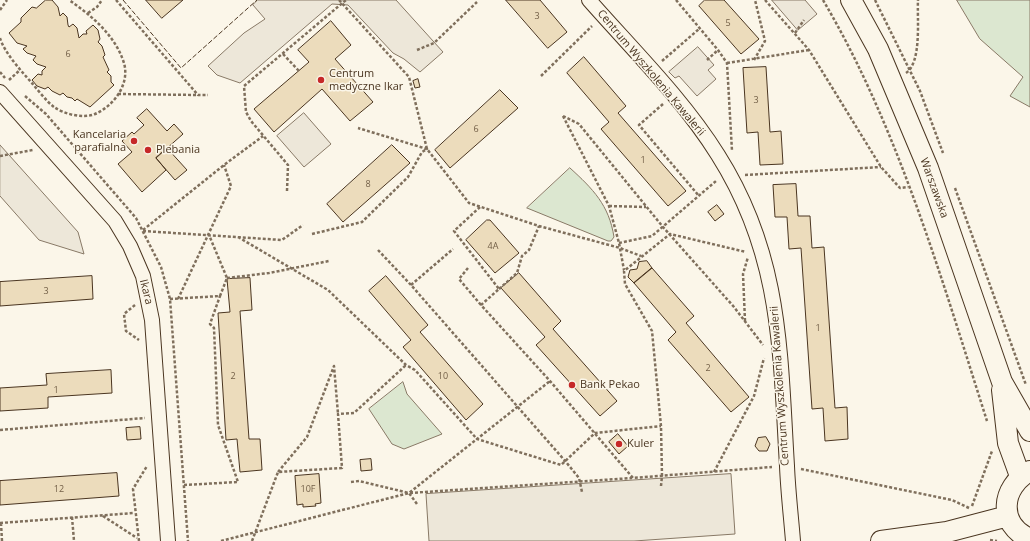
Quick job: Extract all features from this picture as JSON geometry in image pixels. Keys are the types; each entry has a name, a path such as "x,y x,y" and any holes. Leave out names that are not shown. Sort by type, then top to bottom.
{"main road":[{"name":"Warszawska","path":"851,0 878,49 928,168 1002,382 1030,431"},
{"name":"Warszawska","path":"1002,382 1008,443 1025,474"},
{"path":"1025,474 1013,484 1008,494 1007,505 1008,516 1014,527 1023,536 1030,539"},
{"path":"881,541 947,532 1008,516"}],"street":[{"name":"Centrum Wyszkolenia Kawalerii","path":"589,0 652,70 706,136 719,156 749,215 764,256 777,317 786,466 793,541"},
{"name":"Ikara","path":"4,87 115,221 130,246 143,276 152,320 168,541"}],"path":[{"path":"0,10 6,0"},
{"path":"0,38 20,70 54,107 69,114 81,116 94,115 109,105 118,94 125,75 124,63 114,41 88,13 69,0"},
{"path":"88,13 97,7 102,0"},
{"path":"116,0 198,95"},
{"path":"338,0 409,78 427,149 469,203 539,226 620,248 641,256"},
{"path":"288,191 288,165 251,121 246,112 244,86 346,0"},
{"path":"676,0 727,63 733,150"},
{"path":"754,60 765,41 755,0"},
{"path":"765,0 809,50 881,167 900,188 908,187"},
{"path":"823,0 840,29 882,116 926,236 987,422"},
{"path":"876,0 920,91 944,156"},
{"path":"892,83 910,70 917,52 918,0"},
{"path":"417,50 434,43 477,2"},
{"path":"541,76 603,15"},
{"path":"795,34 804,20"},
{"path":"652,70 699,28"},
{"path":"707,60 718,50"},
{"path":"727,63 754,60 809,50"},
{"path":"282,54 299,71"},
{"path":"4,87 20,70"},
{"path":"0,72 4,87"},
{"path":"4,87 14,86"},
{"path":"118,94 208,95"},
{"path":"24,95 46,114 136,218 161,267 170,299 188,541"},
{"path":"673,96 639,125 699,196"},
{"path":"661,486 661,426 652,332 624,284 624,271 620,248 609,206 563,116 578,124 746,322 767,350 780,356"},
{"path":"358,128 427,149"},
{"path":"143,231 224,165 263,136"},
{"path":"0,156 35,150 30,144"},
{"path":"312,234 362,222 408,177 422,152 427,149"},
{"path":"178,299 231,186 224,165"},
{"path":"955,186 1028,391"},
{"path":"480,206 454,230 499,289"},
{"path":"609,206 647,206"},
{"path":"143,231 282,240 303,225"},
{"path":"481,305 517,273 522,256 529,250 539,226"},
{"path":"624,271 670,234"},
{"path":"670,234 749,253 743,274 746,322"},
{"path":"184,485 238,482 218,425 214,328 210,324 226,278 209,235"},
{"path":"238,237 328,290 406,365 414,370 477,439 561,465 566,462 595,433 661,426"},
{"path":"411,285 453,249"},
{"path":"378,250 411,285 566,462 580,482 582,492"},
{"path":"226,278 329,261"},
{"path":"468,268 459,278 481,305 550,380 633,478"},
{"path":"170,299 220,296"},
{"path":"137,299 135,305 124,314 126,331 139,340 140,348"},
{"path":"713,472 754,396 767,350"},
{"path":"338,414 354,413 406,365"},
{"path":"252,541 278,472 307,437 334,366 342,468 278,472"},
{"path":"409,493 550,380"},
{"path":"145,410 146,425"},
{"path":"0,430 146,418"},
{"path":"221,541 409,493 580,482 786,466 952,500 972,509 993,448"},
{"path":"138,540 134,513 133,489 150,463"},
{"path":"351,482 359,481 409,493 417,504"},
{"path":"2,541 1,523 134,513"},
{"path":"102,516 138,540"},
{"path":"72,517 74,541"}],"green space":[{"path":"957,0 1030,0 1030,107 1010,96 1023,77 980,39"},
{"path":"570,168 599,198 612,226 614,237 611,241 527,208"},
{"path":"403,382 407,394 442,434 404,449 392,444 369,409"}],"shaded area":[{"path":"258,0 396,0 443,52 420,72 404,59 393,53 348,5 332,4 240,83 217,75 208,66 244,33 265,19 253,5"},
{"path":"772,0 805,0 817,14 798,30"},
{"path":"698,47 714,65 708,70 716,79 697,96 679,76 675,78 669,72"},
{"path":"304,113 331,144 304,167 277,136"},
{"path":"0,145 78,232 84,254 39,240 0,196"},
{"path":"731,474 735,534 634,541 429,541 426,494"}],"building":[{"path":"46,0 52,0 58,7 60,16 63,13 67,17 69,27 73,24 77,28 79,38 83,34 87,34 86,31 93,25 98,30 100,39 98,42 102,46 105,55 103,57 109,70 107,72 111,76 111,82 114,85 90,107 77,99 75,101 72,98 67,97 63,93 60,95 48,87 45,89 37,86 32,80 38,74 42,75 42,71 46,67 37,64 33,60 36,56 27,53 23,49 27,46 17,43 9,33 21,22 21,18 32,7 36,8"},
{"path":"146,0 183,0 162,18"},
{"path":"506,0 540,0 567,32 548,48"},
{"path":"705,0 724,0 759,39 741,54 699,6"},
{"name":"Centrum medyczne Ikar","path":"331,21 351,45 335,59 373,102 350,121 322,89 274,132 254,109 309,62 298,50"},
{"path":"584,57 626,106 618,113 686,191 668,206 601,129 609,122 567,73"},
{"path":"766,67 770,132 781,131 783,164 760,165 758,132 747,133 743,68"},
{"path":"418,79 420,87 415,88 413,81"},
{"path":"500,90 518,108 450,168 435,150"},
{"name":"Plebania","path":"147,109 167,131 174,124 183,134 156,158 166,170 142,192 118,164 132,152 122,141 132,132 134,134 144,125 137,118"},
{"path":"392,145 410,163 343,222 327,204"},
{"path":"167,148 187,170 175,180 156,158"},
{"path":"796,184 798,216 810,216 812,248 824,247 835,408 847,407 848,439 825,441 823,408 812,409 801,248 789,249 787,217 775,217 773,185"},
{"path":"717,205 724,214 715,221 708,212"},
{"path":"487,220 490,220 519,253 495,273 466,240"},
{"path":"647,261 652,268 634,283 628,277 630,270 637,269 639,262"},
{"path":"652,268 694,316 686,323 749,397 731,412 668,340 676,332 634,283"},
{"path":"519,273 561,321 553,329 617,401 600,416 536,345 545,337 501,288"},
{"path":"92,276 93,299 0,306 0,282"},
{"path":"386,276 428,325 420,332 483,404 466,420 403,347 411,340 369,291"},
{"path":"250,278 252,310 240,311 249,439 260,439 262,470 240,472 237,439 226,440 218,313 230,312 227,279"},
{"path":"111,370 112,393 48,397 48,408 0,411 0,388 47,385 46,374"},
{"path":"140,427 141,439 127,440 126,428"},
{"name":"Kuler","path":"618,434 628,446 619,454 609,442"},
{"path":"766,437 770,444 767,451 759,451 755,446 758,438"},
{"path":"371,459 372,470 361,471 360,460"},
{"path":"117,473 119,496 0,505 0,481"},
{"path":"319,474 321,503 315,504 316,506 303,507 303,504 297,505 295,476"}],"fence":[{"path":"123,0 181,68 257,0"}],"place":[{"name":"Centrum medyczne Ikar","path":"321,80"},
{"name":"Kancelaria parafialna","path":"134,141"},
{"name":"Plebania","path":"148,150"},
{"name":"Bank Pekao","path":"572,385"},
{"name":"Kuler","path":"619,444"}]}
